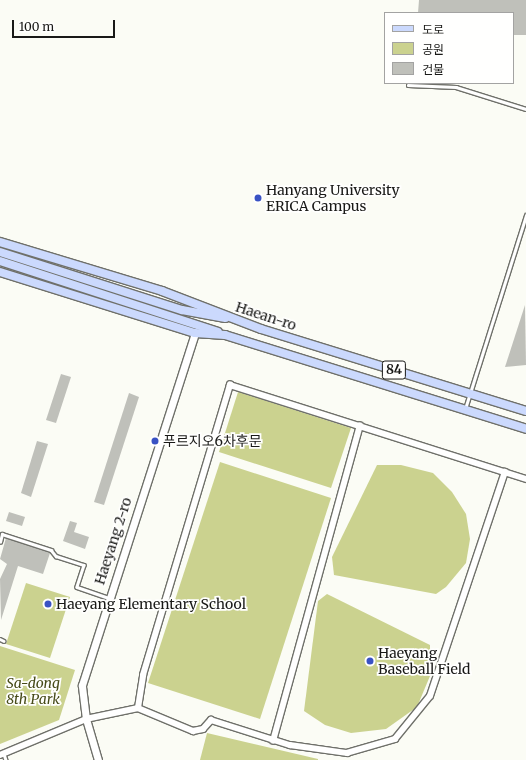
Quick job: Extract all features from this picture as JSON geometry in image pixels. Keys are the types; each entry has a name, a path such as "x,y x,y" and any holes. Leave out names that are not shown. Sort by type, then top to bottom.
{"main road":[{"name":"Haean-ro","path":"0,242 176,296 206,306 229,318 526,411"},
{"path":"0,252 182,310 229,318"},
{"path":"0,261 198,323 224,335"},
{"name":"84","path":"0,272 194,332 224,335 526,428"}],"street":[{"name":"Haeyang 2-ro","path":"98,760 86,719 82,685 194,332"},
{"path":"138,708 142,675 230,385 526,479"},
{"path":"273,741 360,426"},
{"path":"2,754 86,719 138,708 193,731 203,729 211,720 273,741 347,753 395,739 430,696 505,472"}],"lane":[{"path":"408,85 456,87 526,109"},
{"path":"465,409 526,215"},
{"path":"0,542 2,534 51,550 56,556 84,565 77,587 109,598"},
{"path":"0,639 4,641"},
{"path":"2,754 6,760"}],"green space":[{"path":"238,392 351,428 331,488 219,452"},
{"path":"220,462 331,498 260,719 148,683"},
{"path":"377,465 401,465 433,473 452,492 466,514 470,539 466,563 446,587 436,594 334,575 332,557"},
{"path":"26,583 70,597 50,658 6,644"},
{"name":"Haeyang Baseball Field","path":"327,594 430,645 430,676 417,707 386,729 351,733 325,725 304,711 318,601"},
{"name":"Sa-dong 8th Park","path":"0,646 75,670 59,720 0,744"},
{"path":"207,733 318,759 318,760 200,760"}],"building":[{"path":"419,0 526,0 526,35 514,35 514,12 418,12"},
{"path":"525,305 526,365 505,367"},
{"path":"61,374 71,377 56,423 46,420"},
{"path":"129,393 139,397 104,505 94,502"},
{"path":"37,441 48,444 31,497 21,493"},
{"path":"9,512 25,517 22,526 6,521"},
{"path":"70,521 77,523 74,532 89,537 85,549 63,541"},
{"name":"Haeyang Elementary School","path":"6,538 50,553 43,574 18,566 1,620 0,579 7,564 0,559"}],"place":[{"name":"Hanyang University ERICA Campus","path":"258,198"},
{"name":"푸르지오6차후문","path":"155,441"},
{"name":"Haeyang Elementary School","path":"48,604"},
{"name":"Haeyang Baseball Field","path":"370,661"}]}
